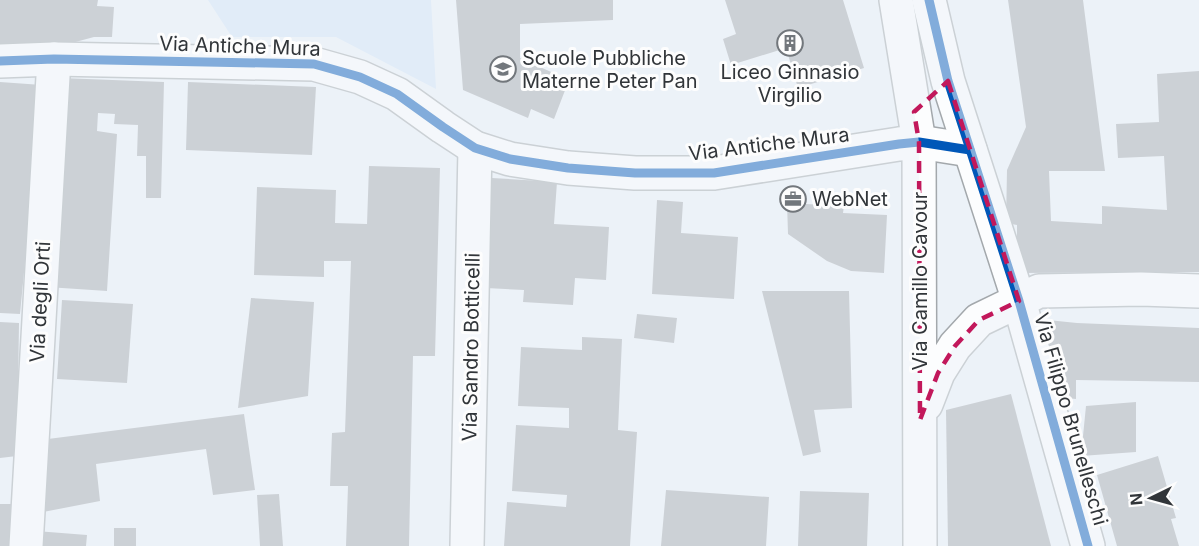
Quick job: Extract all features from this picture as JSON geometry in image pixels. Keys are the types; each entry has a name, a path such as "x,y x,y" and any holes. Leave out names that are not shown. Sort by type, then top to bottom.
{"street":[{"name":"Via Camillo Cavour","path":"896,0 917,127 920,546"},
{"path":"915,0 948,81 1019,301"},
{"path":"929,0 948,81"},
{"name":"Via Antiche Mura","path":"0,61 54,59 314,64 360,76 397,94 476,148 510,159 568,168 635,173 714,173 917,127"},
{"name":"Via degli Orti","path":"26,546 54,59"},
{"path":"948,81 933,98 917,127 970,150"},
{"name":"Via Sandro Botticelli","path":"467,546 476,148"},
{"path":"920,420 938,374 955,346 978,320 1039,291 1141,289 1199,291"},
{"name":"Via Filippo Brunelleschi","path":"1019,301 1088,546"}],"highlighted area":[{"path":"948,81 1019,301 979,320 955,346 938,373 920,420 919,142 914,112"}],"shaded area":[{"path":"208,0 431,0 436,89 336,37 232,37"}],"building":[{"path":"0,0 98,0 97,6 114,7 112,37 94,37 53,48 0,46"},
{"name":"Scuole Pubbliche Materne Peter Pan","path":"456,0 613,0 613,20 520,24 520,58 569,80 554,119 531,109 528,118 463,90"},
{"name":"Liceo Ginnasio Virgilio","path":"725,0 843,0 864,68 798,88 786,48 731,65 723,39 736,34"},
{"path":"1008,0 1083,0 1105,171 1049,171 1051,221 1102,224 1102,206 1167,210 1164,156 1118,158 1116,124 1159,122 1157,74 1199,71 1199,272 1017,273 1017,225 1006,223 1007,170 1026,127"},
{"path":"61,78 164,82 161,198 146,198 146,156 137,156 138,125 114,124 115,114 98,113 97,131 117,134 107,291 47,287"},
{"path":"0,82 42,85 20,314 0,313"},
{"path":"188,82 316,87 312,155 186,150"},
{"path":"369,166 440,168 435,356 413,356 409,546 346,546 348,486 330,486 332,433 345,432 351,261 324,261 324,277 254,275 257,187 336,190 335,223 367,224"},
{"path":"492,178 557,182 554,224 609,227 606,280 575,278 573,305 523,302 524,290 486,288"},
{"path":"657,200 683,202 681,233 738,237 734,299 652,294"},
{"path":"787,203 844,206 843,213 887,215 884,273 851,271 827,261 788,234"},
{"path":"762,291 849,291 852,408 814,410 821,452 803,456"},
{"path":"251,298 314,302 308,396 238,408"},
{"path":"62,300 133,304 127,383 57,379"},
{"path":"637,314 677,318 674,343 634,338"},
{"path":"1038,319 1077,323 1199,328 1199,382 1076,380 1076,399 1056,397"},
{"path":"0,322 19,323 17,456 0,458"},
{"path":"582,337 622,339 618,430 637,432 630,546 504,546 507,502 566,507 567,495 512,491 516,425 569,428 569,408 518,406 521,347 582,350"},
{"path":"1011,394 1051,546 948,546 946,410"},
{"path":"1136,402 1136,452 1081,456 1086,406"},
{"path":"244,414 255,490 213,495 206,449 96,464 100,501 38,513 40,440"},
{"path":"1158,456 1176,518 1171,519 1179,546 1117,546 1097,475"},
{"path":"666,490 769,497 766,546 661,546"},
{"path":"800,491 869,493 867,546 798,546"},
{"path":"279,494 283,546 260,546 257,495"},
{"path":"0,504 11,504 9,546 0,546"},
{"path":"114,528 136,528 136,546 114,546"},
{"path":"36,531 87,535 86,546 35,546"}],"cycle path":[{"path":"929,0 948,81 1019,301 1088,546"},
{"path":"0,61 54,59 314,64 360,77 397,94 475,148 510,159 568,168 635,173 714,173 919,142 970,150"}],"place":[{"name":"Liceo Ginnasio Virgilio","path":"790,43"},
{"name":"Scuole Pubbliche Materne Peter Pan","path":"503,69"},
{"name":"WebNet","path":"793,199"}]}
